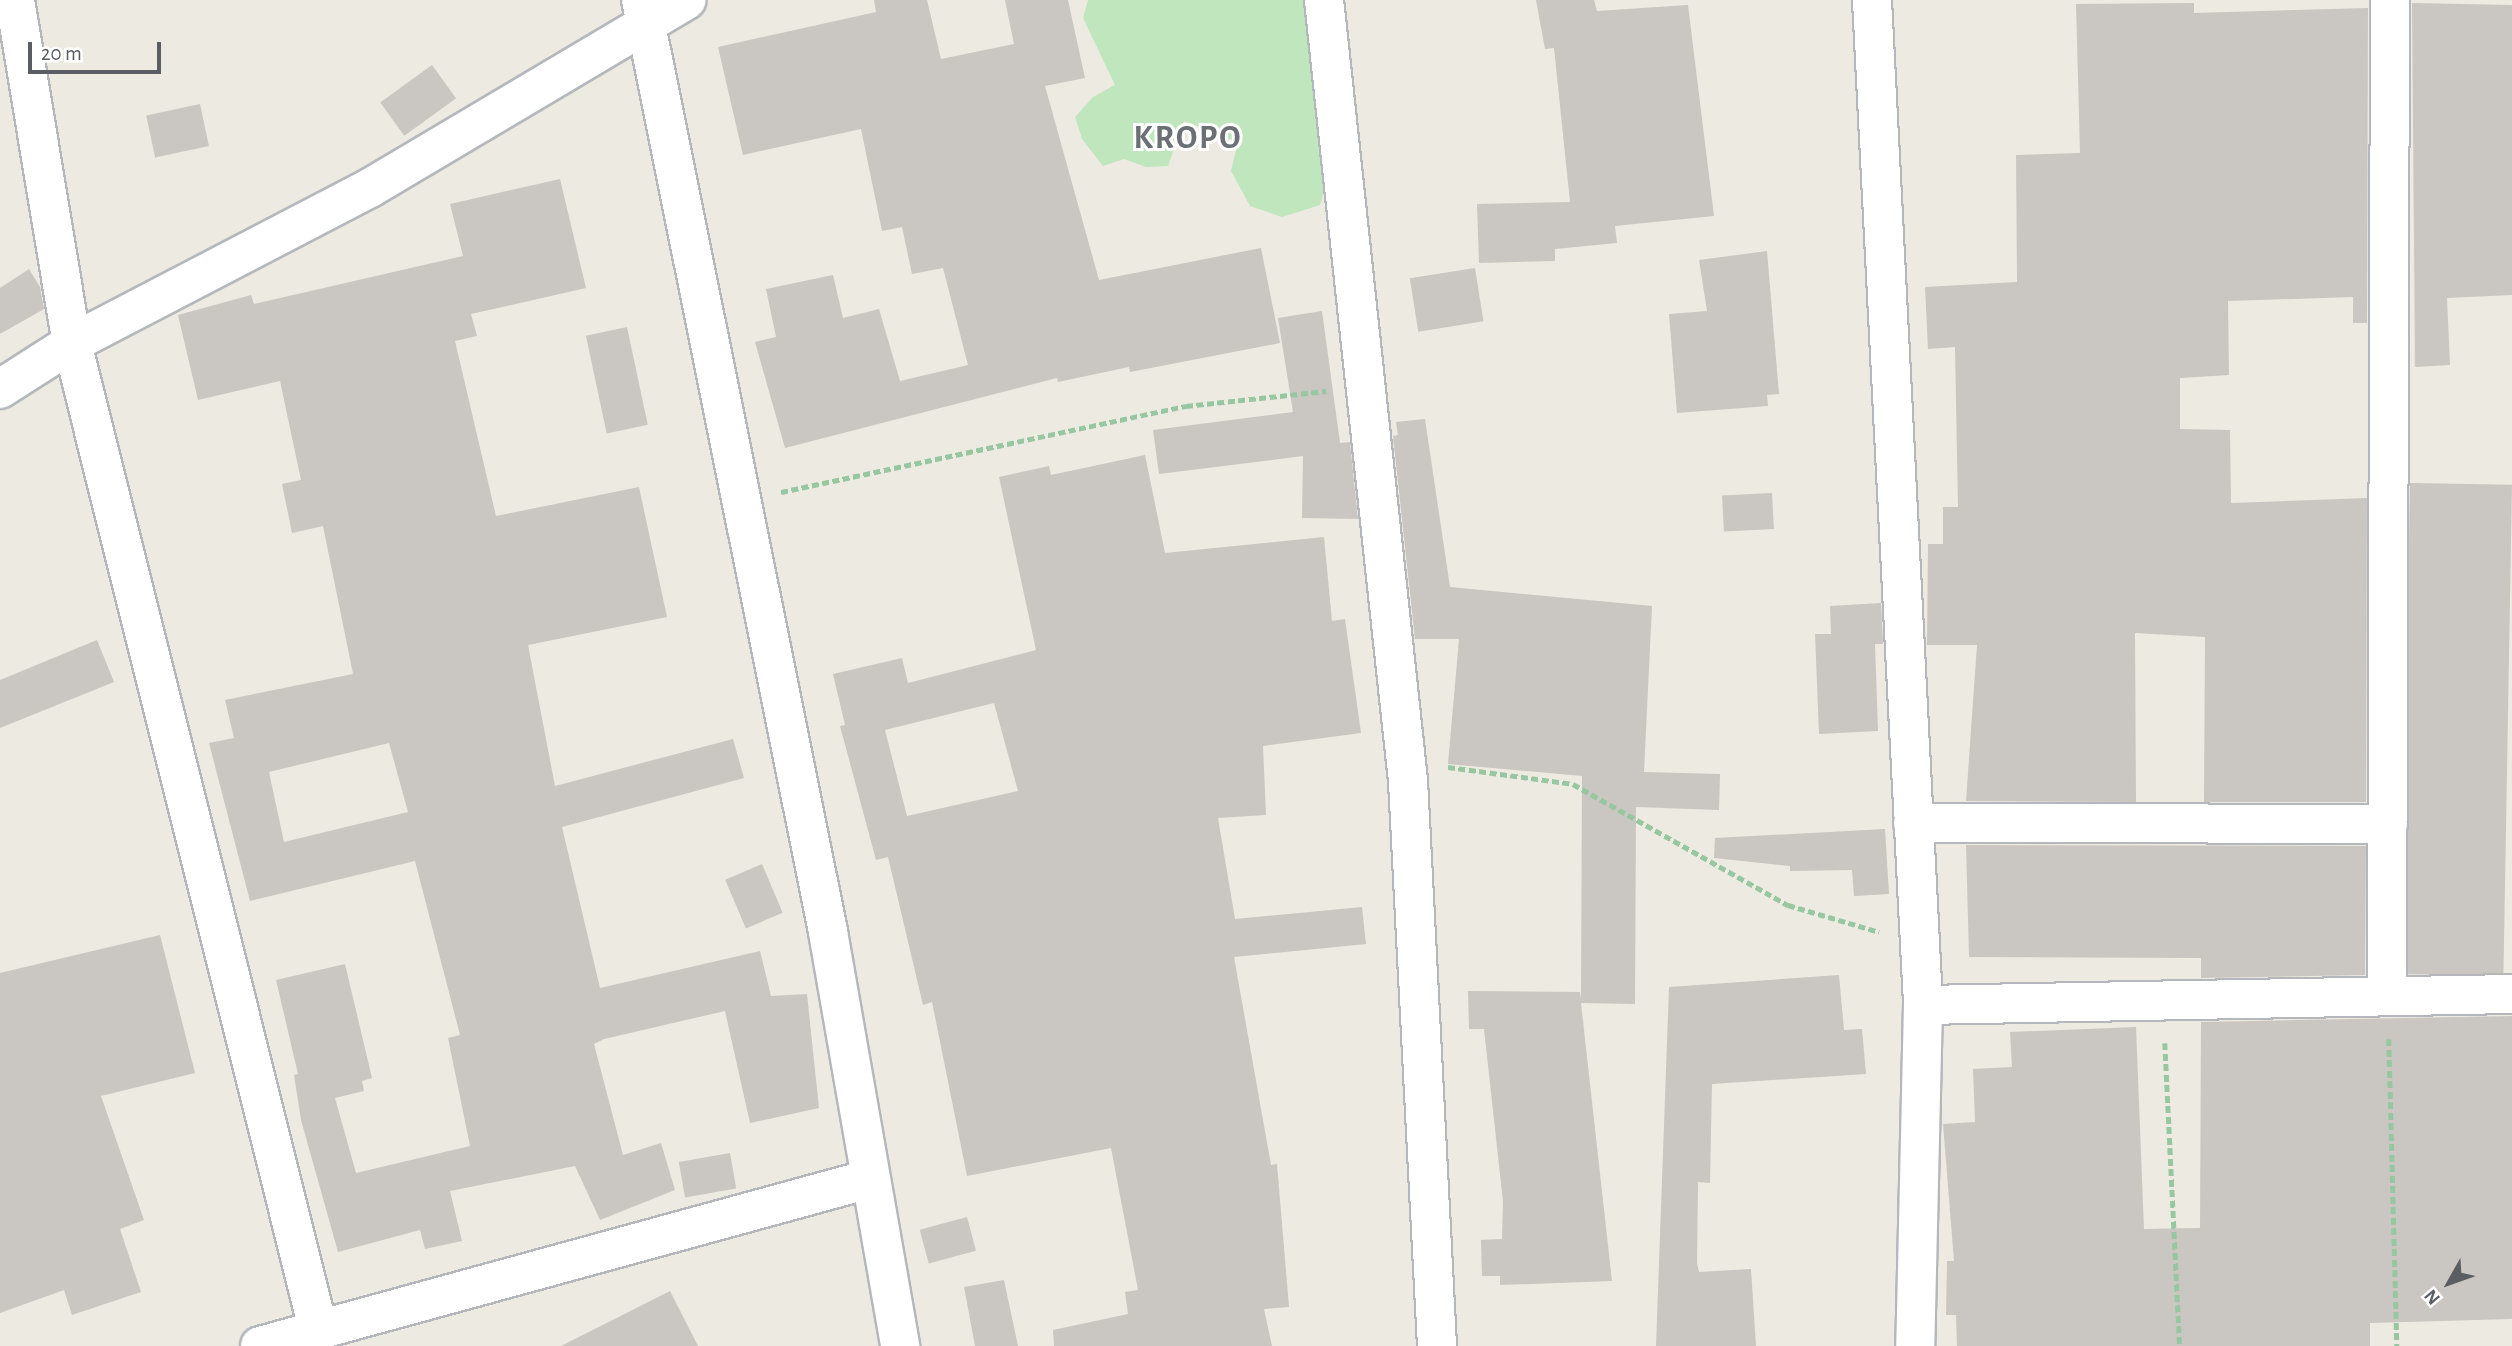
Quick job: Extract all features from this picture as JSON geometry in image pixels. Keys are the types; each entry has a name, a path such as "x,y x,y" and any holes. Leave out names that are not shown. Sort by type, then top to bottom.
{"street":[{"path":"15,0 72,343 318,1328"},
{"path":"0,389 72,343 370,188 644,13 686,0"},
{"path":"1324,0 1406,762 1437,1346"},
{"path":"1872,0 1923,1005 1915,1346"},
{"path":"2387,996 2390,0"},
{"path":"644,13 828,932 900,1346"},
{"path":"1913,823 2388,824"},
{"path":"1923,1005 2512,994"},
{"path":"261,1346 318,1328 869,1180"}],"path":[{"path":"742,500 1186,405 1365,387"},
{"path":"1406,762 1573,784 1788,905 1920,945"},
{"path":"2387,996 2398,1346"},
{"path":"2163,1000 2180,1346"}],"green space":[{"path":"1088,0 1305,0 1334,162 1320,205 1282,217 1250,206 1231,171 1238,142 1184,121 1168,166 1146,167 1124,159 1103,166 1082,139 1075,117 1093,97 1115,85 1083,18"}],"building":[{"path":"874,0 927,0 941,59 1014,44 1005,0 1068,0 1085,78 1045,86 1099,280 1261,248 1280,343 1130,372 1129,367 1058,382 1057,378 785,448 755,342 776,337 766,289 833,275 843,318 879,309 900,381 968,365 943,268 912,274 902,227 882,231 861,129 743,155 718,47 876,12"},
{"path":"1536,0 1594,0 1597,11 1688,5 1714,216 1615,226 1617,243 1555,249 1555,261 1479,263 1477,204 1570,202 1554,48 1545,49"},
{"path":"2194,3 2194,13 2368,8 2367,323 2353,323 2353,297 2228,301 2229,375 2180,378 2180,429 2230,430 2231,503 2367,498 2366,802 2204,802 2205,637 2135,633 2136,802 1966,801 1977,645 1927,645 1928,544 1943,544 1943,507 1958,507 1955,347 1928,349 1925,287 2017,282 2016,155 2080,153 2076,4"},
{"path":"2412,3 2512,5 2512,295 2447,298 2450,365 2415,367"},
{"path":"432,65 456,98 404,136 380,103"},
{"path":"200,104 209,146 155,157 146,115"},
{"path":"560,179 586,288 471,314 477,336 455,341 496,516 639,487 667,617 528,645 555,786 733,739 744,778 562,827 600,988 760,951 771,996 807,994 819,1108 750,1123 725,1011 604,1039 594,1044 623,1155 661,1143 675,1190 600,1220 575,1166 450,1191 462,1241 425,1249 420,1230 338,1252 301,1120 294,1075 298,1074 276,980 345,964 372,1078 362,1081 364,1091 335,1098 356,1173 470,1146 448,1038 460,1035 415,861 250,901 209,743 234,738 225,700 353,674 323,526 292,533 282,484 301,480 280,381 198,400 178,315 251,295 254,304 463,256 450,204","holes":["389,743 408,812 284,842 269,772"]},
{"path":"1767,251 1779,394 1767,395 1768,406 1677,413 1669,314 1707,311 1699,260"},
{"path":"1475,268 1483,321 1418,332 1410,278"},
{"path":"29,269 40,287 44,309 0,334 0,288"},
{"path":"1322,311 1340,443 1350,442 1358,519 1302,518 1303,456 1159,474 1153,430 1293,412 1278,318"},
{"path":"627,327 648,425 607,434 586,336"},
{"path":"1425,419 1450,587 1652,606 1644,772 1720,774 1719,810 1636,807 1635,1004 1581,1003 1612,1281 1500,1285 1500,1276 1482,1276 1481,1240 1502,1239 1503,1202 1484,1029 1469,1029 1468,991 1580,992 1581,999 1582,776 1448,764 1459,639 1415,639 1393,436 1398,435 1396,422"},
{"path":"1145,455 1165,553 1324,537 1332,621 1345,619 1361,733 1263,746 1266,815 1218,818 1235,919 1362,907 1366,944 1234,957 1271,1165 1277,1164 1289,1307 1264,1309 1272,1346 1054,1346 1053,1330 1128,1314 1125,1292 1138,1290 1111,1148 967,1176 932,1002 923,1005 888,857 876,860 840,726 845,725 833,674 902,658 908,683 1036,650 999,477 1049,466 1051,475","holes":["994,703 1018,791 907,816 885,730"]},
{"path":"2410,483 2512,485 2503,976 2401,974"},
{"path":"1772,493 1774,529 1724,532 1722,496"},
{"path":"1881,603 1883,644 1875,644 1878,731 1819,734 1815,634 1831,634 1830,606"},
{"path":"97,640 114,682 0,728 0,680"},
{"path":"1885,829 1889,894 1854,896 1852,870 1790,871 1790,866 1714,858 1715,838"},
{"path":"1966,845 2366,846 2365,975 2201,978 2201,958 1969,957"},
{"path":"762,864 783,913 746,928 725,880"},
{"path":"160,935 195,1073 101,1096 144,1220 120,1229 141,1292 72,1315 64,1290 0,1313 0,973"},
{"path":"1839,975 1844,1030 1862,1029 1866,1074 1712,1084 1710,1183 1698,1182 1697,1263 1699,1272 1751,1269 1756,1346 1656,1346 1669,987"},
{"path":"2512,1016 2512,1319 2370,1323 2370,1346 1957,1346 1956,1315 1946,1315 1947,1261 1954,1261 1943,1124 1975,1122 1973,1069 2012,1067 2010,1032 2136,1027 2144,1229 2200,1228 2201,1022"},
{"path":"730,1153 736,1188 685,1197 679,1162"},
{"path":"967,1217 976,1251 929,1263 920,1230"},
{"path":"1004,1280 1018,1346 975,1346 964,1287"},
{"path":"670,1291 698,1346 561,1346"}],"district":[{"name":"KROPO","path":"1188,139"}]}
